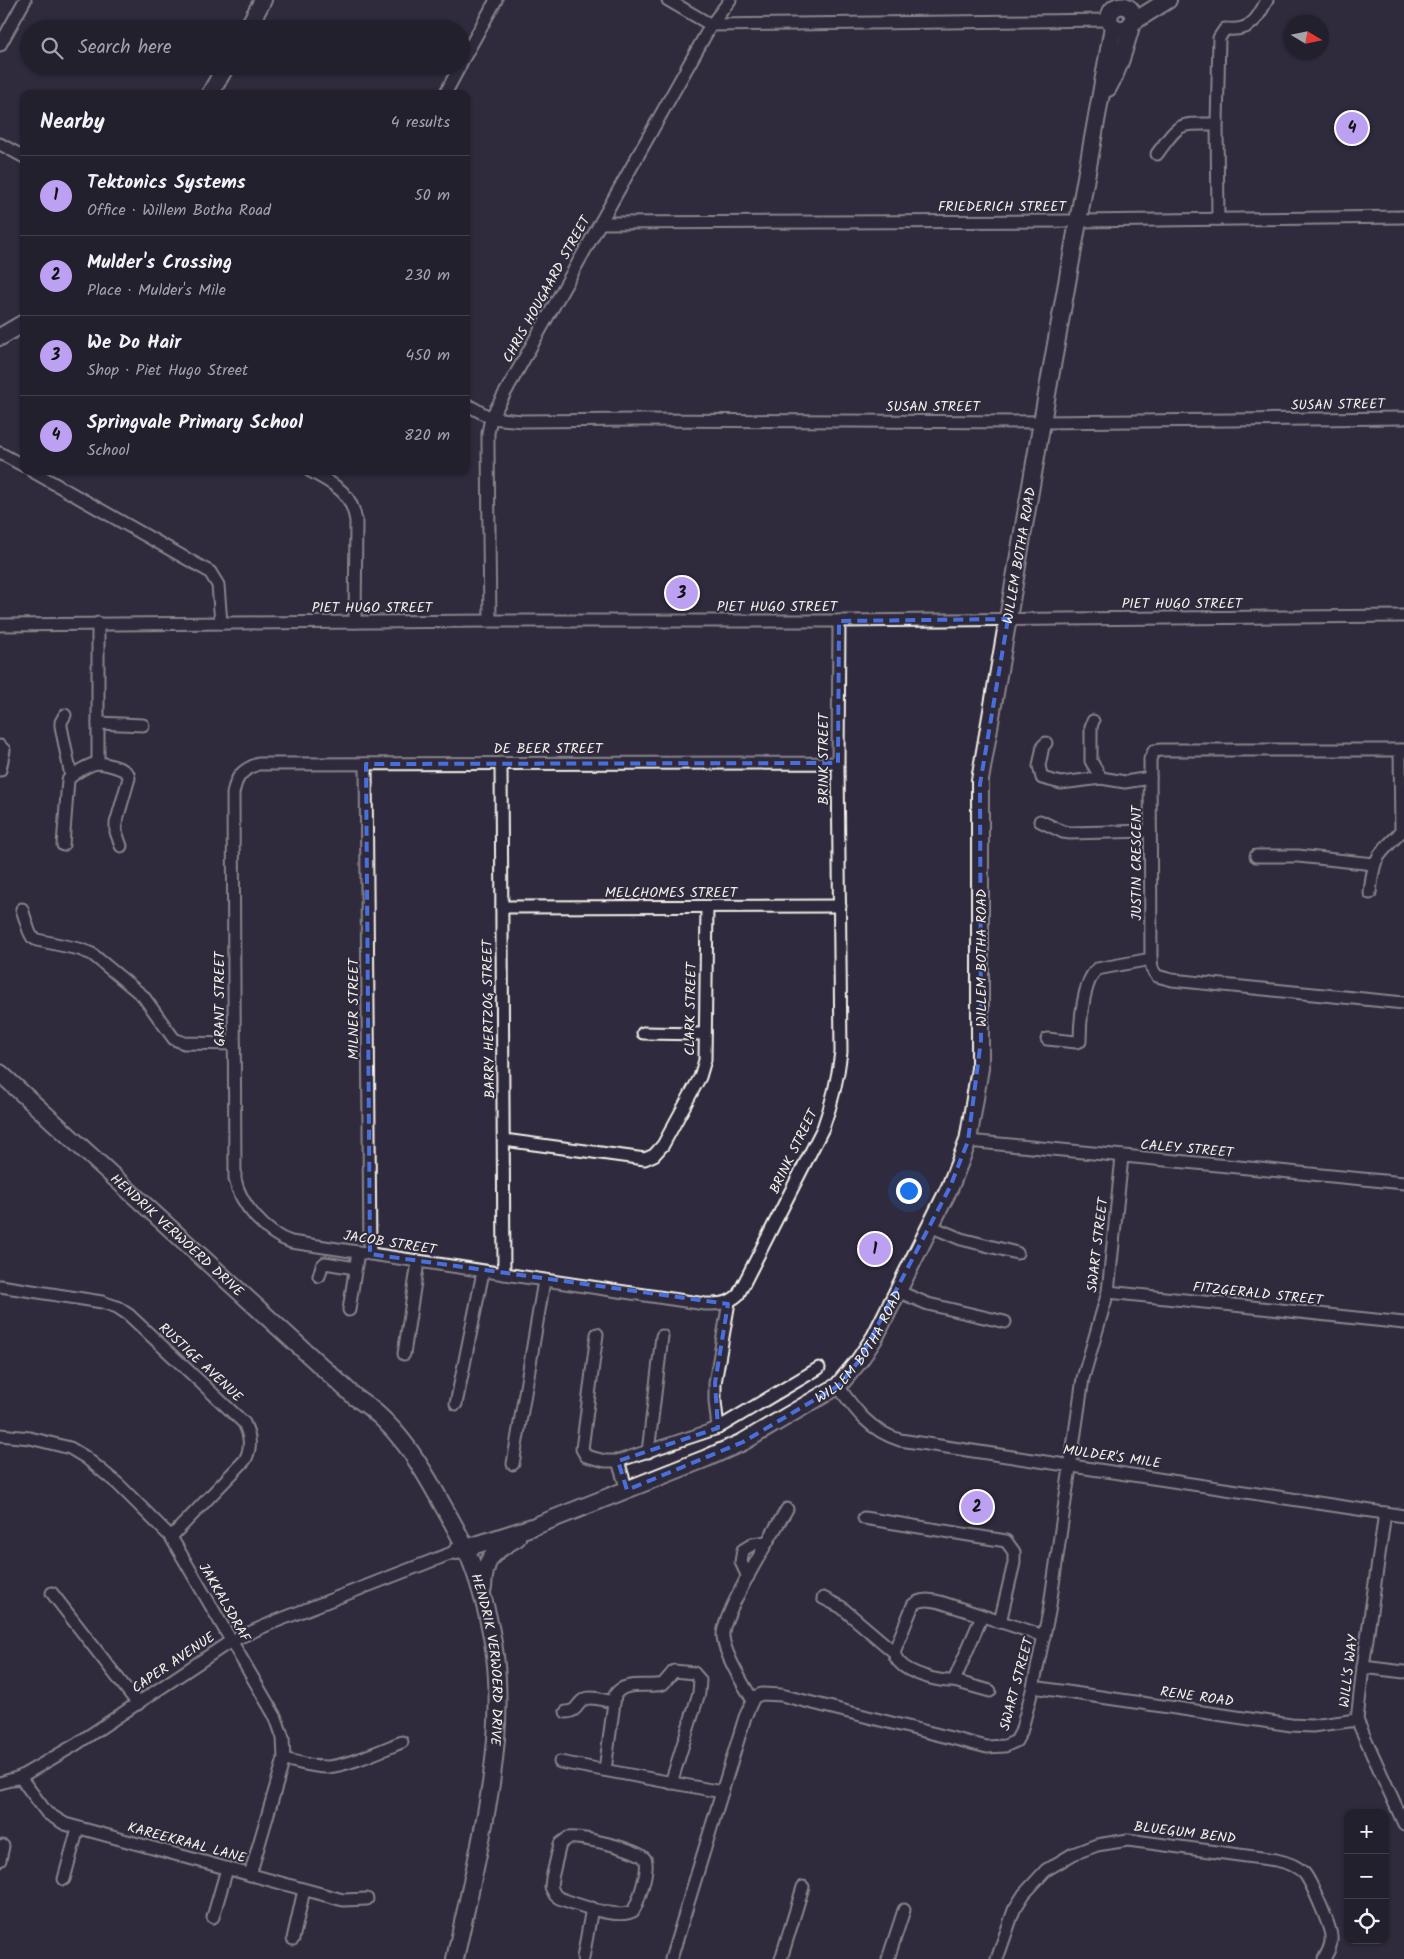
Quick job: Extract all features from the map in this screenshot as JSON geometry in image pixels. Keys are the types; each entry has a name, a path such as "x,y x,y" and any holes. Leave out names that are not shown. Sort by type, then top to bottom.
{"street":[{"path":"0,45 25,0"},
{"path":"252,20 263,0"},
{"path":"470,47 496,0"},
{"path":"668,0 711,25 1119,10 1123,30 1168,0"},
{"name":"CHRIS HOUGAARD STREET","path":"490,621 488,440 491,418 711,25 730,0"},
{"path":"1218,219 1220,34 1225,30 1247,26 1257,17 1267,0"},
{"name":"WILLEM BOTHA ROAD","path":"461,1550 535,1526 744,1442 838,1386 859,1361 874,1337 950,1187 968,1141 978,1089 981,1040 979,788 1078,221 1119,10"},
{"name":"WILLEM BOTHA ROAD","path":"1102,98 1120,65 1132,23"},
{"path":"212,90 221,75"},
{"path":"447,90 455,75"},
{"path":"1157,154 1174,131 1182,125 1218,124"},
{"path":"0,144 20,155"},
{"name":"FRIEDERICH STREET","path":"600,223 1078,221 1404,217"},
{"path":"0,337 20,325"},
{"name":"SUSAN STREET","path":"470,406 491,418 522,421 1042,422 1404,418"},
{"path":"0,453 20,464"},
{"path":"39,475 203,566 210,572 218,585 220,623"},
{"path":"316,475 344,492 354,510 356,521 355,622"},
{"name":"PIET HUGO STREET","path":"0,625 490,621 839,622 1404,616"},
{"name":"BRINK STREET","path":"729,1302 738,1295 823,1128 832,1101 840,1052 839,622"},
{"path":"98,623 98,763"},
{"path":"65,715 61,726 71,776"},
{"path":"1093,721 1091,727 1091,761 1100,778"},
{"path":"98,723 143,724"},
{"path":"1046,743 1043,746 1039,766 1042,778 1061,783 1100,778 1125,782 1150,778"},
{"path":"0,746 4,750 0,770"},
{"path":"1370,893 1374,864 1379,854 1402,834 1402,750"},
{"name":"JUSTIN CRESCENT","path":"1151,959 1150,759 1154,751 1402,750"},
{"path":"63,845 66,786 71,776 98,763 123,770 128,774 129,778 116,823 116,832 121,846"},
{"name":"BARRY HERTZOG STREET","path":"502,763 504,1274"},
{"name":"DE BEER STREET","path":"258,764 838,763"},
{"name":"GRANT STREET","path":"258,764 243,770 238,776 233,794 235,1179 237,1188 246,1205 273,1233"},
{"name":"MILNER STREET","path":"366,764 370,1254"},
{"path":"1040,821 1063,832 1070,833 1150,830"},
{"path":"1256,856 1286,855 1374,864"},
{"name":"MELCHOMES STREET","path":"502,907 840,906"},
{"name":"CLARK STREET","path":"504,1140 645,1159 651,1158 663,1145 700,1077 705,1060 707,907"},
{"path":"22,909 32,937 37,940 79,949 92,954 143,996 174,1039 184,1043 234,1044"},
{"path":"1047,1039 1080,1041 1084,1002 1092,976 1097,969 1151,959 1152,969 1157,976 1168,980 1404,1004"},
{"path":"643,1033 705,1034"},
{"name":"HENDRIK VERWOERD DRIVE","path":"0,1073 354,1397 370,1408 404,1442 430,1480 482,1601 495,1656 497,1694 496,1738 490,1788 455,1959"},
{"name":"CALEY STREET","path":"968,1141 1404,1183"},
{"name":"SWART STREET","path":"752,1699 762,1694 782,1694 992,1748 1005,1746 1016,1741 1022,1732 1044,1636 1083,1378 1108,1292 1122,1157"},
{"path":"930,1226 958,1237 1017,1253"},
{"name":"JACOB STREET","path":"273,1233 291,1242 504,1274"},
{"path":"350,1310 358,1252"},
{"path":"404,1354 418,1262"},
{"path":"319,1276 324,1263 355,1268"},
{"path":"456,1404 484,1272"},
{"path":"504,1274 705,1304 729,1302 715,1383 718,1428"},
{"path":"513,1464 544,1281"},
{"name":"RUSTIGE AVENUE","path":"0,1286 117,1306 129,1315 244,1423 248,1432 250,1446 245,1460 171,1537"},
{"path":"897,1291 928,1304 1005,1322"},
{"name":"FITZGERALD STREET","path":"1108,1292 1404,1323"},
{"path":"597,1334 582,1449 586,1456 593,1459 618,1462 718,1428 819,1368"},
{"path":"648,1452 662,1336"},
{"name":"MULDER'S MILE","path":"838,1386 860,1416 870,1426 889,1437 932,1446 1071,1464 1404,1516"},
{"name":"JAKKALSDRAF","path":"0,1435 30,1438 70,1448 85,1457 118,1484 171,1537 276,1718 283,1738 284,1758 250,1875"},
{"path":"618,1462 627,1490"},
{"path":"671,1959 752,1699 734,1667 723,1636 724,1628 748,1577 787,1510"},
{"name":"WILL'S WAY","path":"1385,1513 1357,1720 1404,1824"},
{"path":"864,1518 1006,1541 1014,1552 1014,1563 1000,1622"},
{"path":"482,1601 484,1573 488,1561 502,1546 535,1526"},
{"path":"748,1577 741,1562 743,1550 750,1544 767,1542"},
{"name":"HENDRIK VERWOERD DRIVE","path":"445,1959 473,1836 481,1787 488,1695 486,1658 481,1625 461,1550"},
{"name":"CAPER AVENUE","path":"0,1784 20,1777 75,1744 138,1704 230,1641 461,1550"},
{"path":"52,1593 138,1704"},
{"path":"824,1598 841,1607 894,1652 898,1661 908,1669 943,1681 954,1681 990,1690"},
{"path":"894,1652 913,1605 918,1601 930,1600 940,1602 1044,1636"},
{"path":"954,1681 982,1616"},
{"path":"1363,1667 1404,1672"},
{"path":"605,1770 614,1702 618,1690 624,1687 663,1684 674,1672 694,1673 700,1680 699,1693 671,1783"},
{"name":"RENE ROAD","path":"1033,1687 1292,1726 1312,1726 1357,1720"},
{"path":"566,1712 576,1709 583,1700 588,1698 614,1702"},
{"path":"284,1758 329,1767 340,1765 402,1742"},
{"path":"560,1762 722,1792"},
{"name":"KAREEKRAAL LANE","path":"20,1777 47,1813 55,1819 78,1828 343,1900 367,1899"},
{"path":"64,1879 78,1828"},
{"path":"568,1838 581,1838 634,1851 645,1859 646,1866 643,1884 633,1911 621,1914 592,1908 559,1898 551,1887 560,1844 568,1838"},
{"name":"BLUEGUM BEND","path":"997,1959 1014,1910 1024,1894 1046,1870 1073,1854 1097,1845 1128,1840 1276,1860 1297,1868 1304,1874 1311,1885 1331,1934 1331,1945 1324,1959"},
{"path":"0,1860 3,1846"},
{"path":"213,1917 227,1869"},
{"path":"781,1959 803,1887"},
{"path":"293,1939 304,1890"},
{"path":"580,1957 592,1908"},
{"path":"888,1959 904,1910"}],"highlighted area":[{"path":"1008,619 980,784 981,1040 968,1141 950,1187 859,1361 838,1386 743,1442 627,1490 618,1461 718,1428 715,1383 728,1304 370,1254 366,764 838,763 839,621"}],"place":[{"name":"Springvale Primary School","path":"1352,128"},
{"name":"We Do Hair","path":"682,593"},
{"name":"Tektonics Systems","path":"875,1249"},
{"name":"Mulder's Crossing","path":"977,1507"}]}
